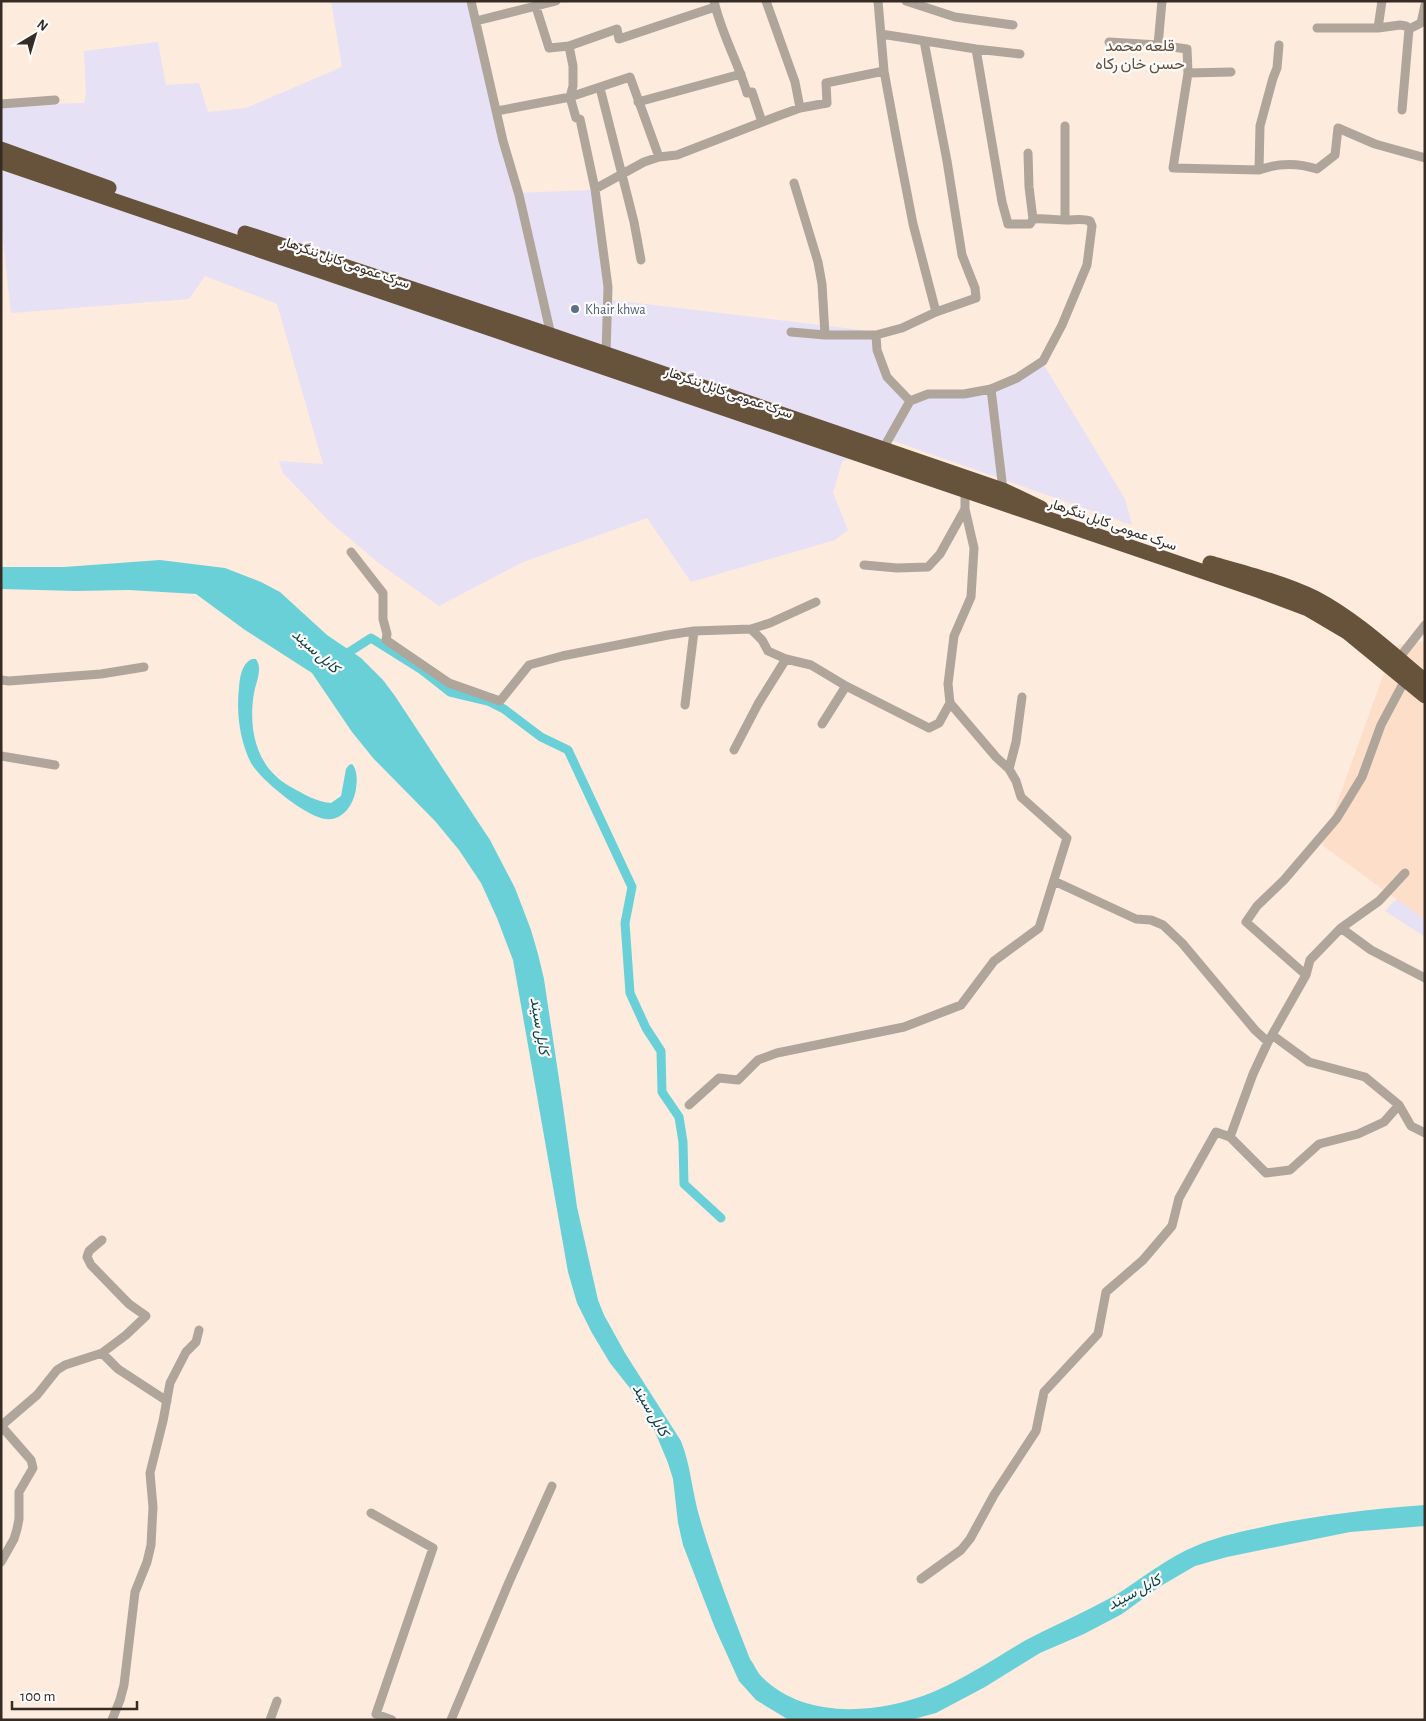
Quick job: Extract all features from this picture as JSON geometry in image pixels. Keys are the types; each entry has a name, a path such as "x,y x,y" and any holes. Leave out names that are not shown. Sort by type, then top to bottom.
{"highway":[{"name":"سرک عمومی کابل ننگرهار","path":"1,149 1003,490 1036,506 1314,597 1340,613 1395,664"},
{"name":"سرک عمومی کابل ننگرهار","path":"1,162 1212,573 1308,609 1419,678 1425,696"}],"street":[{"path":"471,1 551,335"},
{"path":"476,21 556,1"},
{"path":"766,1 795,82 800,108"},
{"path":"878,1 884,71 913,224 936,312"},
{"path":"906,1 955,17 1014,25"},
{"path":"1158,45 1162,1"},
{"path":"1378,28 1382,1"},
{"path":"536,7 548,48 569,46 617,29 619,39 715,4 747,93 752,92 762,122"},
{"path":"1409,29 1421,23 1425,5"},
{"path":"1317,28 1378,28 1400,24 1409,29"},
{"path":"1402,110 1409,29"},
{"path":"881,34 976,50 1020,54"},
{"path":"791,332 824,335 876,335 902,328 936,312 976,298 975,288 962,255 947,161 924,41"},
{"path":"1109,42 1187,49 1188,73 1173,168 1258,170 1271,166 1302,165 1317,170 1335,155 1338,128 1376,144 1425,158"},
{"path":"1258,170 1260,126 1273,78 1278,68 1279,45"},
{"path":"569,46 573,66 573,86 570,98 576,118 580,120 595,189 608,287 606,354"},
{"path":"976,50 1002,202 1008,224 1030,224 1033,219 1029,187 1028,153"},
{"path":"595,189 644,162 659,157 677,155 800,108 827,103 826,83 884,71"},
{"path":"1188,73 1231,72"},
{"path":"638,102 741,74"},
{"path":"497,110 570,98 630,77 659,157"},
{"path":"600,88 642,260"},
{"path":"1,104 55,100"},
{"path":"1065,126 1065,220"},
{"path":"794,184 821,276 824,335"},
{"path":"883,449 910,401 928,394 964,394 991,389 1017,378 1043,361 1062,325 1087,265 1092,226 1090,221 1084,218 1065,220 1033,219"},
{"path":"876,335 877,350 887,377 910,401"},
{"path":"991,389 1003,490"},
{"path":"689,1105 719,1078 738,1080 758,1060 777,1053 904,1027 961,1005 994,961 1039,928 1067,838 1021,797 1016,781 1009,770 950,703 948,684 954,636 971,596 972,587 974,548 965,509 965,490"},
{"path":"864,565 928,568 940,554 965,509"},
{"path":"351,552 383,593 383,619 387,634 386,640 449,683 500,701 529,665 562,656 694,631 752,629 816,602"},
{"path":"1395,664 1425,625"},
{"path":"752,629 762,640 768,651 786,659 811,665 846,686 929,728 939,723 950,703"},
{"path":"685,704 694,631"},
{"path":"734,750 758,704 786,659"},
{"path":"1,680 101,674 144,667"},
{"path":"1306,975 1246,922 1257,906 1284,880 1338,818 1362,777 1381,725 1419,678"},
{"path":"822,724 846,686"},
{"path":"1009,770 1016,742 1022,696"},
{"path":"1,756 55,765"},
{"path":"1230,1138 1253,1074 1270,1039 1306,975 1310,960 1341,928 1379,901 1405,873"},
{"path":"1054,882 1136,919 1151,920 1163,925 1182,943 1255,1030 1309,1062 1365,1077 1399,1106 1411,1126 1425,1133"},
{"path":"1341,928 1371,950 1425,978"},
{"path":"921,1579 961,1550 970,1539 994,1495 1036,1432 1044,1392 1098,1334 1106,1292 1143,1260 1172,1226 1179,1198 1216,1132 1230,1138 1266,1173 1290,1170 1319,1144 1358,1134 1384,1122 1399,1106"},
{"path":"1,1562 14,1539 18,1524 20,1512 19,1492 33,1468 31,1460 2,1425 37,1395 58,1370 65,1365 102,1353 126,1335 146,1316 129,1304 91,1265 87,1257 89,1251 102,1240"},
{"path":"112,1720 124,1685 135,1592 147,1562 152,1507 150,1473 170,1383 186,1352 196,1342 199,1330"},
{"path":"102,1353 118,1369 167,1401"},
{"path":"451,1720 552,1486"},
{"path":"371,1513 434,1548 376,1714 392,1720"},
{"path":"270,1720 277,1701"}],"shaded area":[{"path":"331,1 475,1 515,193 592,190 612,300 870,331 885,380 911,399 991,389 1041,360 1125,499 1132,525 888,439 842,462 833,493 848,530 835,540 691,582 647,518 523,562 439,606 380,564 330,522 283,473 279,461 323,464 277,304 205,276 189,299 11,313 2,231 1,105 84,103 86,95 84,51 158,42 166,85 199,83 208,112 246,108 342,67"},
{"path":"1425,641 1425,920 1322,845 1388,662 1398,645"},
{"path":"1425,862 1425,937 1385,911 1401,894"}],"water":[{"name":"کابل سيند","path":"160,560 225,568 261,582 280,592 327,635 361,658 383,680 395,696 490,840 515,888 531,930 544,979 577,1207 598,1300 625,1353 681,1441 705,1537 743,1642 750,1659 760,1675 778,1690 798,1700 819,1706 842,1709 889,1705 933,1692 957,1680 1026,1640 1114,1596 1187,1550 1223,1536 1306,1519 1425,1505 1425,1526 1350,1532 1227,1557 1195,1566 1159,1587 1122,1614 1084,1634 1040,1653 985,1687 936,1713 910,1720 789,1720 756,1700 739,1681 715,1628 683,1545 678,1523 673,1479 653,1427 629,1387 610,1363 577,1303 568,1272 513,960 481,883 459,850 435,821 373,758 352,732 312,673 245,630 196,594 129,590 1,589 1,567 64,567"},
{"path":"252,659 256,659 259,667 252,707 252,721 257,747 262,759 279,779 291,787 315,799 331,803 341,796 346,769 352,764 357,785 350,806 340,816 326,819 307,812 274,788 251,763 244,746 240,727 238,697 242,672 245,664"}],"waterway":[{"name":"کابل سيند","path":"343,656 371,638 422,670 450,692 488,701 504,709 541,737 568,750 632,887 625,923 630,993 646,1028 661,1051 662,1092 679,1117 683,1142 684,1184 721,1218"}],"place":[{"name":"Khair khwa","path":"575,309"}],"district":[{"name":"قلعه محمد حسن خان رکاه","path":"1140,54"}]}
